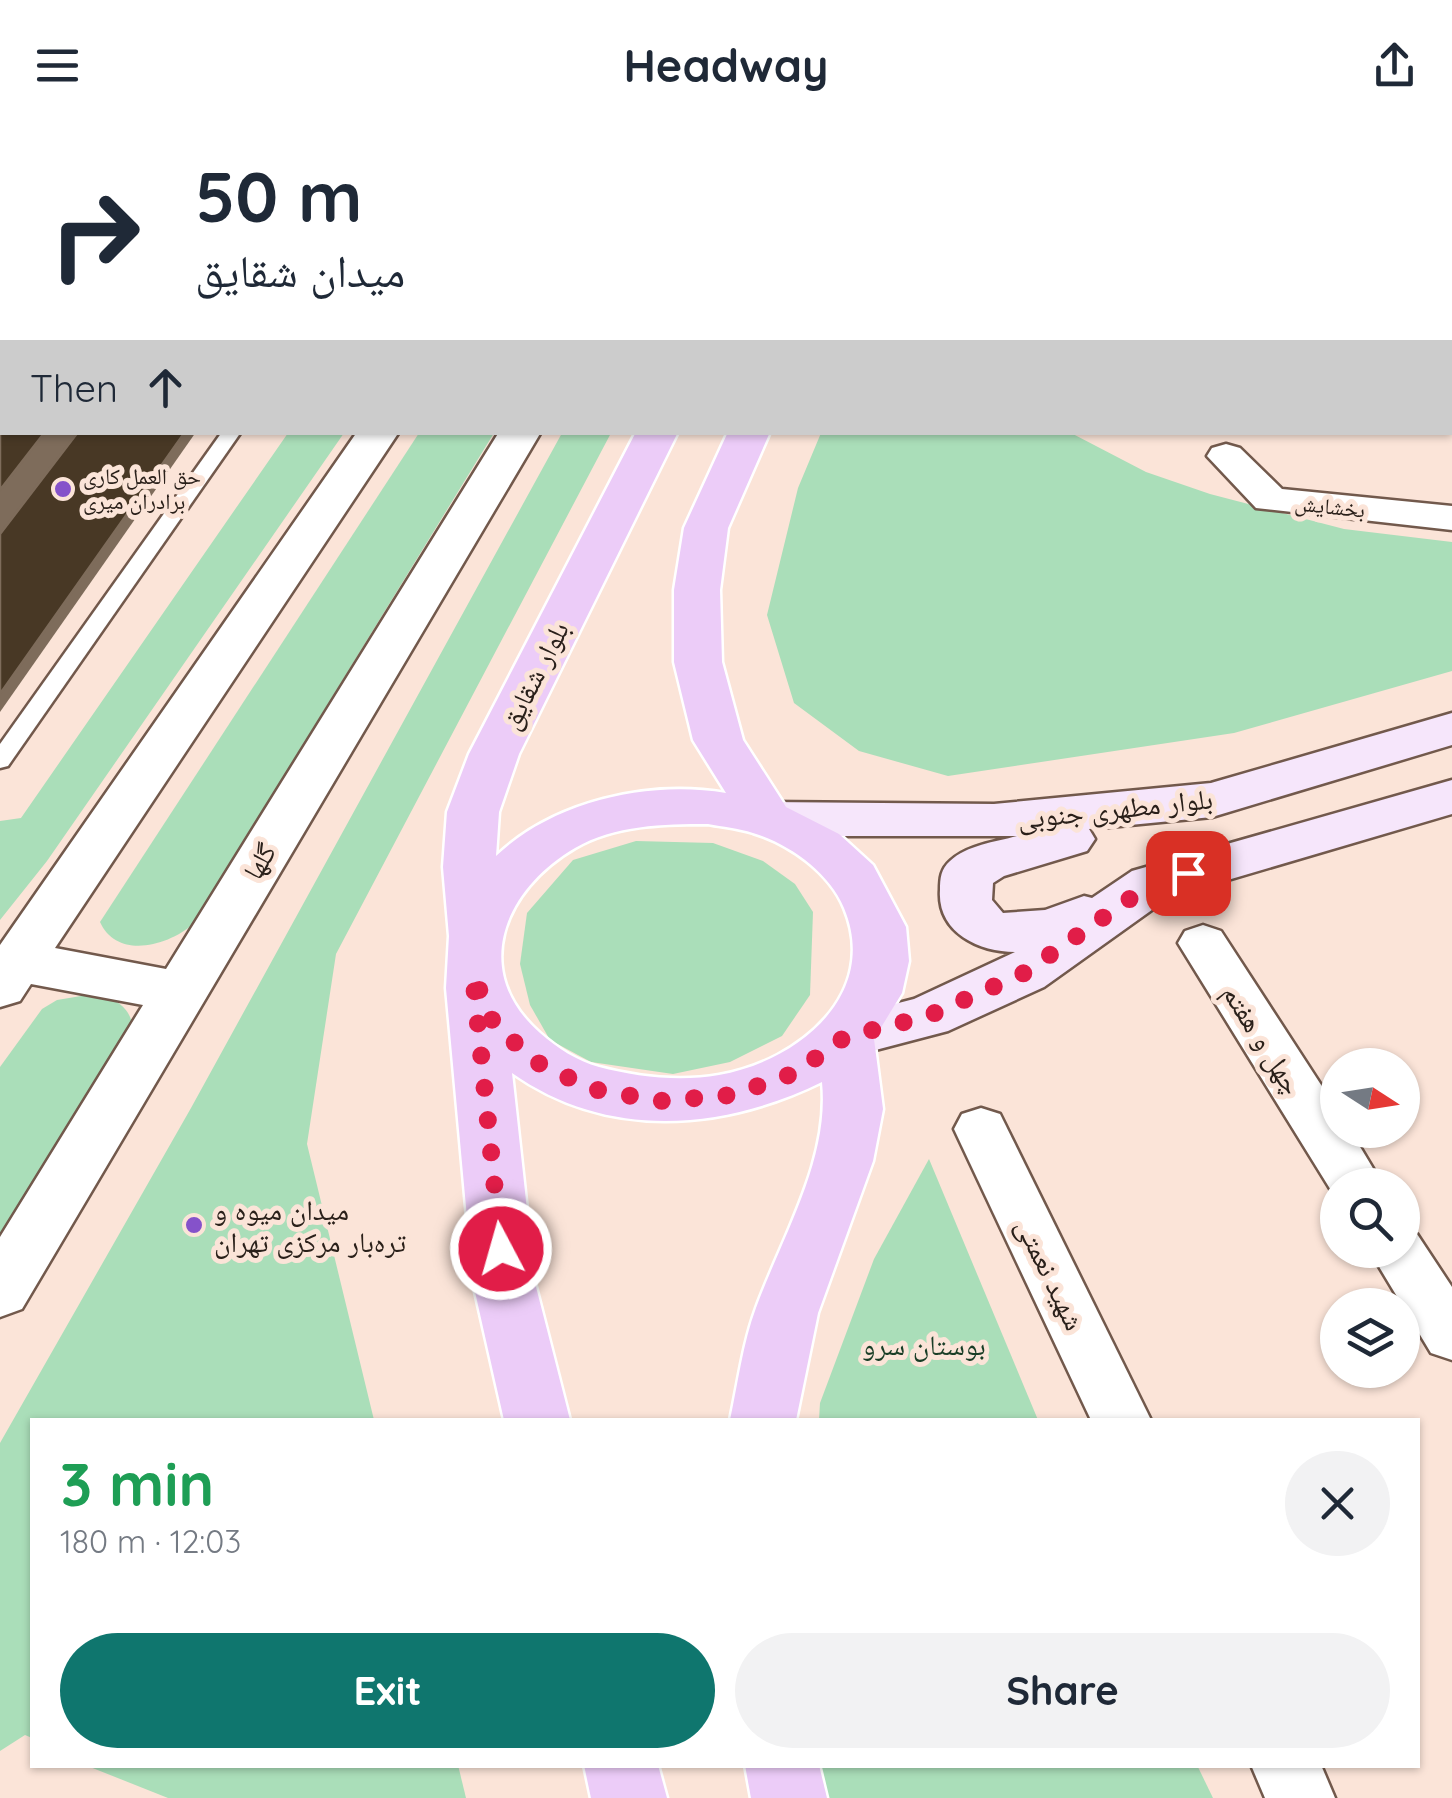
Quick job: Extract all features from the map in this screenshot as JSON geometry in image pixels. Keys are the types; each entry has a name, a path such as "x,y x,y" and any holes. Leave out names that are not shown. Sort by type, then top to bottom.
{"main road":[{"name":"بلوار شقایق","path":"538,1418 504,1282 473,954 469,867 473,812 494,754 655,435"},
{"path":"748,435 706,528 698,590 698,662 718,740 768,819"},
{"name":"بلوار مطهری جنوبی","path":"768,819 994,821 1212,800 1452,729"},
{"path":"1212,800 985,863 966,876 963,892 970,916 991,932 1034,933 1056,928 1151,884 1452,797"},
{"path":"708,807 768,819 815,842 852,873 876,911 884,954 873,998 845,1037 795,1073 748,1090 660,1101 592,1089 534,1061 493,1022 473,954 494,888 533,850 585,823 644,808 708,807"},
{"path":"845,1037 928,1016 1024,973 1151,884"},
{"path":"762,1418 786,1314 843,1161 854,1109 845,1037"},
{"path":"621,1768 629,1798"},
{"path":"783,1768 789,1798"}],"street":[{"path":"180,992 6,974 376,435"},
{"name":"گلها","path":"0,1291 518,435"},
{"name":"بخشایش","path":"1226,456 1270,500 1452,518"},
{"name":"چهل و هفتم","path":"1203,943 1345,1168"},
{"name":"شهید نعمتی","path":"981,1128 1119,1418"},
{"path":"1409,1268 1452,1336"},
{"path":"1287,1768 1301,1798"}],"lane":[{"path":"0,761 230,435"}],"green space":[{"path":"287,435 343,435 47,861 0,920 0,821 21,818"},
{"path":"418,435 493,435 193,924 170,938 144,946 118,941 100,922"},
{"path":"561,435 610,435 336,954 307,1144 374,1418 30,1418 30,1737 25,1735 0,1751 0,1443 191,1108"},
{"path":"820,435 1075,435 1146,472 1210,494 1344,529 1452,542 1452,671 1234,733 948,776 859,751 794,703 767,615 798,488"},
{"path":"636,841 713,843 763,861 795,884 813,912 810,995 782,1036 730,1062 673,1074 591,1062 550,1040 530,1005 520,964 527,913 573,860"},
{"path":"93,994 119,1004 128,1013 133,1027 0,1245 0,1067 42,1009 57,1000"},
{"name":"بوستان سرو","path":"929,1159 1037,1418 819,1418 820,1403 874,1259"},
{"path":"93,1768 459,1768 466,1798 168,1798"},
{"path":"816,1768 1198,1768 1213,1798 825,1798"}],"building":[{"path":"0,435 43,435 0,490"},
{"path":"76,435 183,435 0,694 0,534"}],"place":[{"name":"حق العمل کاری برادران میری","path":"63,489"},
{"name":"میدان میوه و تره‌بار مرکزی تهران","path":"194,1225"}],"route":[{"path":"501,1249 473,975 493,1022 534,1061 592,1089 660,1101 732,1095 795,1073 845,1037 928,1016 1024,973 1151,884 1188,873"}]}
